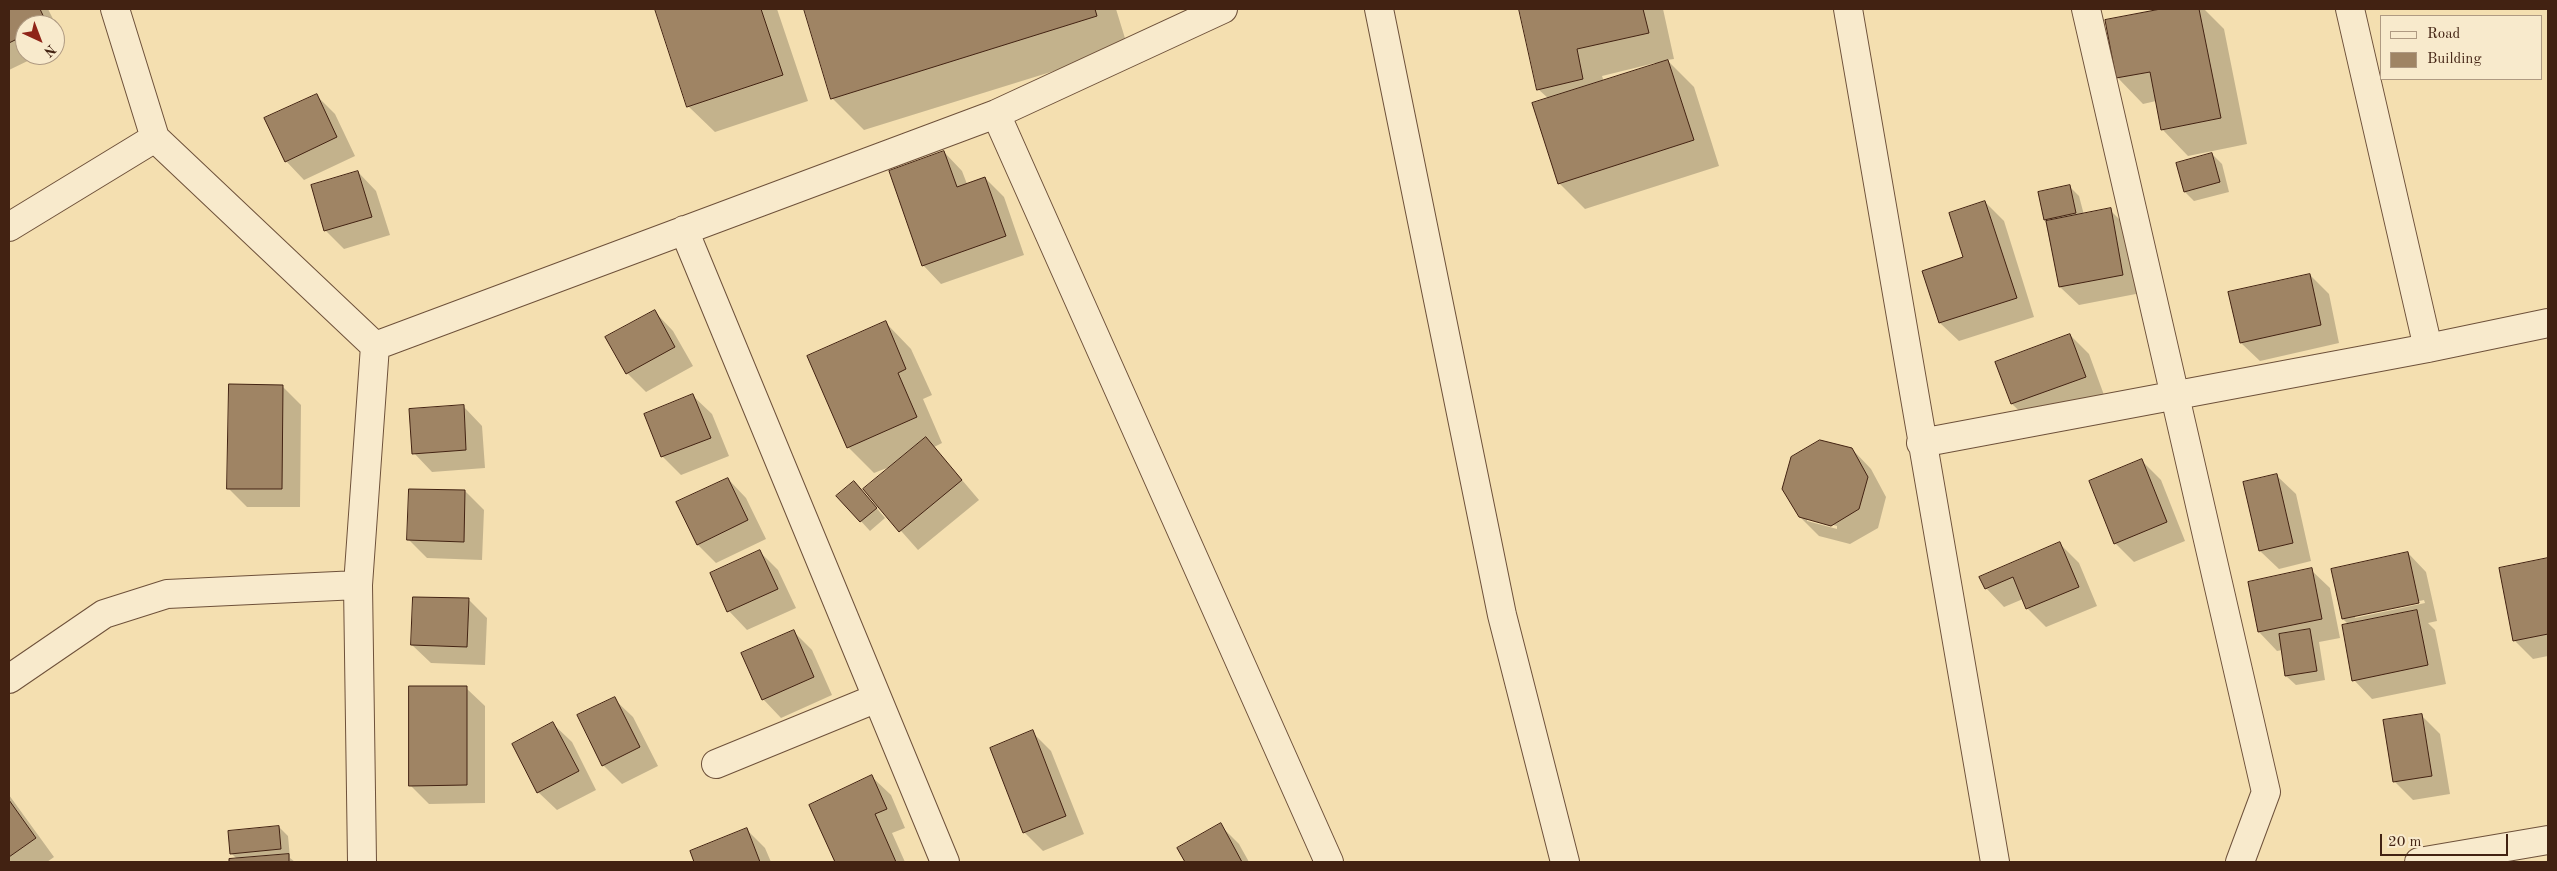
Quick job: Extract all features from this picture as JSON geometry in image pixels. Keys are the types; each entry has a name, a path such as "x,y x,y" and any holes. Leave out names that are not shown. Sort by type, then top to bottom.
{"street":[{"path":"115,9 155,138 375,346"},
{"path":"375,346 996,114 1223,9"},
{"path":"1379,9 1502,615 1565,862"},
{"path":"1848,9 1995,862"},
{"path":"2086,9 2266,792 2240,862"},
{"path":"2350,9 2428,348"},
{"path":"996,114 1330,862"},
{"path":"9,227 155,138"},
{"path":"684,230 945,862"},
{"path":"1922,443 2428,348 2548,323"},
{"path":"362,862 358,585 375,346"},
{"path":"9,679 104,614 167,594 358,585"},
{"path":"716,764 877,698"},
{"path":"2419,862 2548,840"}],"building":[{"path":"9,9 40,9 43,15 15,15 15,40 9,43"},
{"path":"655,9 761,9 783,75 687,107"},
{"path":"804,9 1095,9 1097,16 831,99"},
{"path":"1519,9 1643,9 1649,33 1577,49 1583,79 1537,90"},
{"path":"2161,9 2199,9 2221,118 2161,130 2150,72 2116,78 2105,20"},
{"path":"1668,60 1694,140 1558,184 1532,103"},
{"path":"317,94 337,137 285,162 264,118"},
{"path":"944,151 957,187 985,177 1006,236 922,266 889,171"},
{"path":"2212,153 2220,182 2184,192 2176,163"},
{"path":"358,171 372,217 324,231 311,185"},
{"path":"2070,185 2076,213 2044,220 2038,192"},
{"path":"1985,201 2017,298 1939,323 1922,271 1963,257 1949,213"},
{"path":"2111,208 2123,275 2059,287 2046,221"},
{"path":"2310,274 2321,325 2240,343 2228,292"},
{"path":"655,310 675,347 626,374 605,337"},
{"path":"886,321 906,369 898,373 917,417 847,448 807,356"},
{"path":"2070,334 2086,377 2011,404 1995,362"},
{"path":"229,384 283,385 282,489 227,489"},
{"path":"693,394 711,438 661,457 644,414"},
{"path":"464,405 466,450 412,454 409,409"},
{"path":"926,437 962,480 899,532 863,489"},
{"path":"1820,440 1852,448 1868,477 1859,509 1831,526 1799,517 1782,489 1791,457"},
{"path":"2142,459 2167,522 2114,544 2089,481"},
{"path":"2277,474 2293,543 2259,551 2243,482"},
{"path":"728,478 748,520 697,545 676,502"},
{"path":"854,481 877,508 860,522 836,496"},
{"path":"409,489 465,490 464,542 407,540"},
{"path":"2060,542 2079,587 2026,609 2013,577 1985,589 1979,577"},
{"path":"760,550 778,589 727,612 710,573"},
{"path":"2408,552 2419,603 2342,619 2331,569"},
{"path":"2548,558 2548,634 2513,641 2499,568"},
{"path":"2312,568 2322,619 2258,632 2248,582"},
{"path":"413,597 469,598 467,647 411,645"},
{"path":"2417,610 2428,665 2352,681 2342,625"},
{"path":"2310,629 2317,671 2285,676 2279,634"},
{"path":"794,630 814,677 762,700 741,653"},
{"path":"409,686 467,686 467,785 409,786"},
{"path":"615,697 640,747 602,766 577,715"},
{"path":"2422,714 2432,776 2393,782 2383,720"},
{"path":"553,722 579,771 537,793 512,744"},
{"path":"1033,730 1066,816 1023,833 990,748"},
{"path":"872,775 887,809 875,814 896,862 835,862 809,805"},
{"path":"9,800 36,838 9,857"},
{"path":"1221,823 1242,862 1185,862 1177,848"},
{"path":"279,826 281,849 230,854 228,831"},
{"path":"747,828 760,862 694,862 690,851"},
{"path":"289,854 289,862 229,862 229,859"}]}
